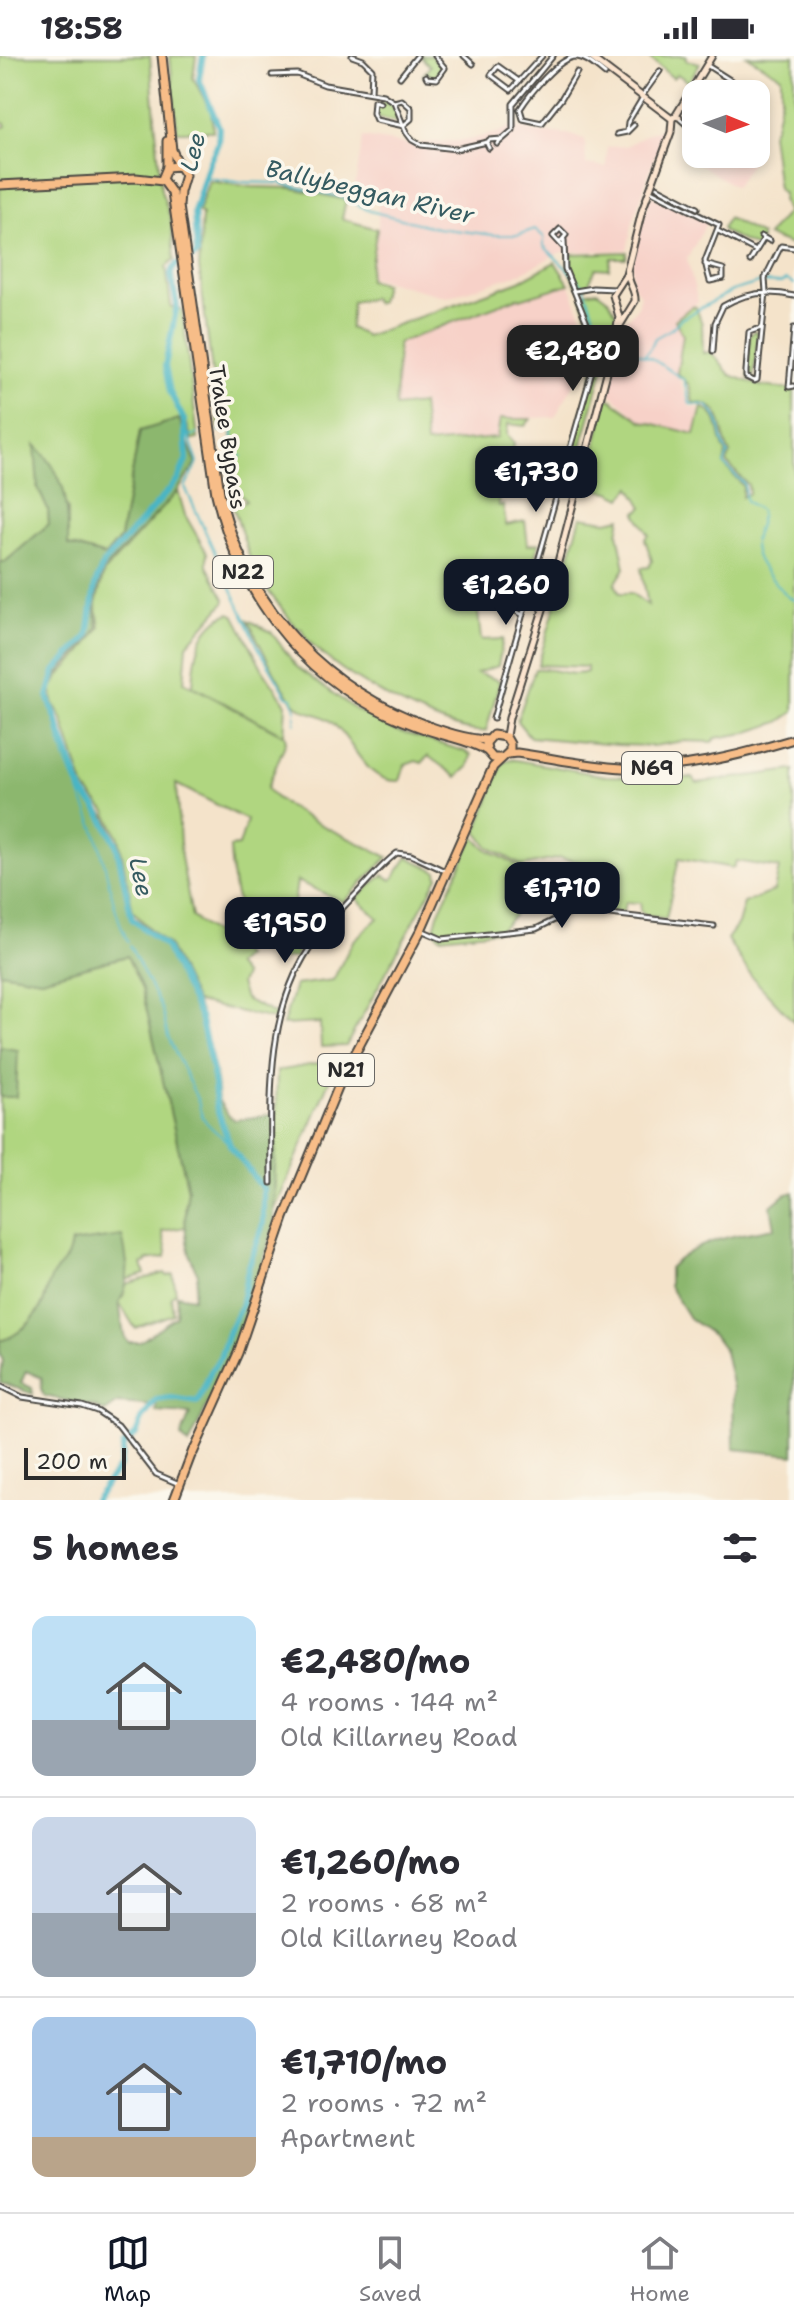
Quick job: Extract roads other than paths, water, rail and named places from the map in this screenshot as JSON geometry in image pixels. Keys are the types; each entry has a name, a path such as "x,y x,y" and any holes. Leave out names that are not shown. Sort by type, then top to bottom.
{"main road":[{"name":"Tralee Bypass","path":"160,56 172,150 179,166"},
{"name":"Tralee Bypass","path":"160,56 168,155 165,177 172,193 186,266 220,493 241,559 267,605 310,656 356,691 418,722 488,740"},
{"path":"591,56 675,119"},
{"path":"505,756 509,718 558,562 616,335 617,307 613,298 628,268 649,190 675,119 712,56"},
{"path":"0,185 165,177 179,166"},
{"name":"N22","path":"179,166 185,175 181,186"},
{"path":"165,177 175,188 181,186"},
{"name":"Tralee Bypass","path":"181,186 179,206 184,255"},
{"name":"Tralee Bypass","path":"186,266 216,494 228,538 251,589 276,627 305,658 354,696 416,726 477,745 488,753"},
{"path":"616,335 636,298 630,288 628,268"},
{"path":"618,289 630,288"},
{"path":"617,307 630,308"},
{"path":"488,753 488,740 509,718"},
{"path":"496,734 508,740"},
{"name":"N69","path":"508,740 522,749 634,764 714,756 794,737"},
{"name":"N69","path":"505,756 517,753 599,766 648,768 725,758 794,737"},
{"name":"N22","path":"488,753 505,756"},
{"name":"N21","path":"488,753 489,776"},
{"name":"N21","path":"175,1500 240,1346 284,1218 324,1118 421,930 489,776 505,756"}],"street":[{"path":"352,56 363,60 372,69 371,93"},
{"path":"400,77 417,56"},
{"path":"426,76 437,79 445,68 435,56"},
{"path":"464,56 473,64"},
{"path":"519,81 498,66 491,75 511,90 519,81 528,70 541,56"},
{"path":"272,75 297,74 325,85 383,95 394,102 412,140 421,145 456,149 496,142 513,130 513,104 553,56"},
{"path":"577,72 542,123 523,119 520,109 545,78 574,57 588,60 605,74"},
{"path":"706,64 731,80"},
{"path":"528,70 545,78"},
{"path":"627,132 628,122 660,71"},
{"path":"394,102 402,100 411,108 411,119 404,125"},
{"path":"380,103 374,101 376,120 404,125"},
{"path":"675,119 682,123"},
{"path":"617,134 627,132 634,125"},
{"path":"488,144 493,149 496,142"},
{"path":"657,187 697,208"},
{"path":"649,190 718,225 705,264 710,281 723,278 723,269 705,264"},
{"path":"680,206 683,200"},
{"path":"718,231 756,251"},
{"path":"750,261 762,237 770,241"},
{"path":"493,719 595,361 593,338 565,268 562,241"},
{"path":"761,328 749,332 746,377 754,381 757,380 765,278 781,246 794,248"},
{"path":"603,289 613,298"},
{"path":"575,291 618,289"},
{"path":"713,351 715,323 723,306 753,293 794,296"},
{"path":"794,328 789,387 794,386"},
{"path":"508,607 523,615"},
{"path":"271,1183 276,1036 292,983 309,948 338,913 397,853 411,855 448,873"},
{"path":"421,930 442,939 536,929 575,910 714,926"},
{"path":"0,1386 22,1397 97,1411 118,1425 156,1474 179,1488"}],"waterway":[{"name":"Lee","path":"193,257 197,254 194,212 218,143 219,127 199,79 203,56"},
{"name":"Ballybeggan River","path":"204,177 280,183 342,197 370,211 437,228 494,235 518,235 535,229 544,237 544,246 584,286 599,331 608,343"},
{"name":"Lee","path":"94,1500 120,1466 123,1446 136,1434 142,1419 156,1400 171,1398 198,1402 241,1306 248,1269 263,1224 263,1189 230,1145 216,1106 213,1072 200,1017 165,946 132,919 116,843 97,808 82,792 48,696 55,671 88,636 95,585 103,564 178,480 187,458 184,420 170,392 165,366 177,305 171,275 177,264"},
{"name":"Ballybeggan River","path":"644,356 655,338 681,319 732,291 762,282 781,283 787,280 794,284"},
{"path":"620,347 651,358 684,380 690,404 706,405 712,411 728,454 724,464 744,484 746,501 760,510 754,542 757,558 771,578 794,600"},
{"path":"184,420 198,463 185,487 258,647 287,696 292,698 296,711"},
{"path":"219,431 233,429 232,456 242,456"},
{"path":"188,436 198,434"},
{"path":"295,713 295,723"},
{"path":"55,714 66,761 92,821 128,942"},
{"path":"130,946 162,1010 168,1037 203,1116 230,1145"}]}
